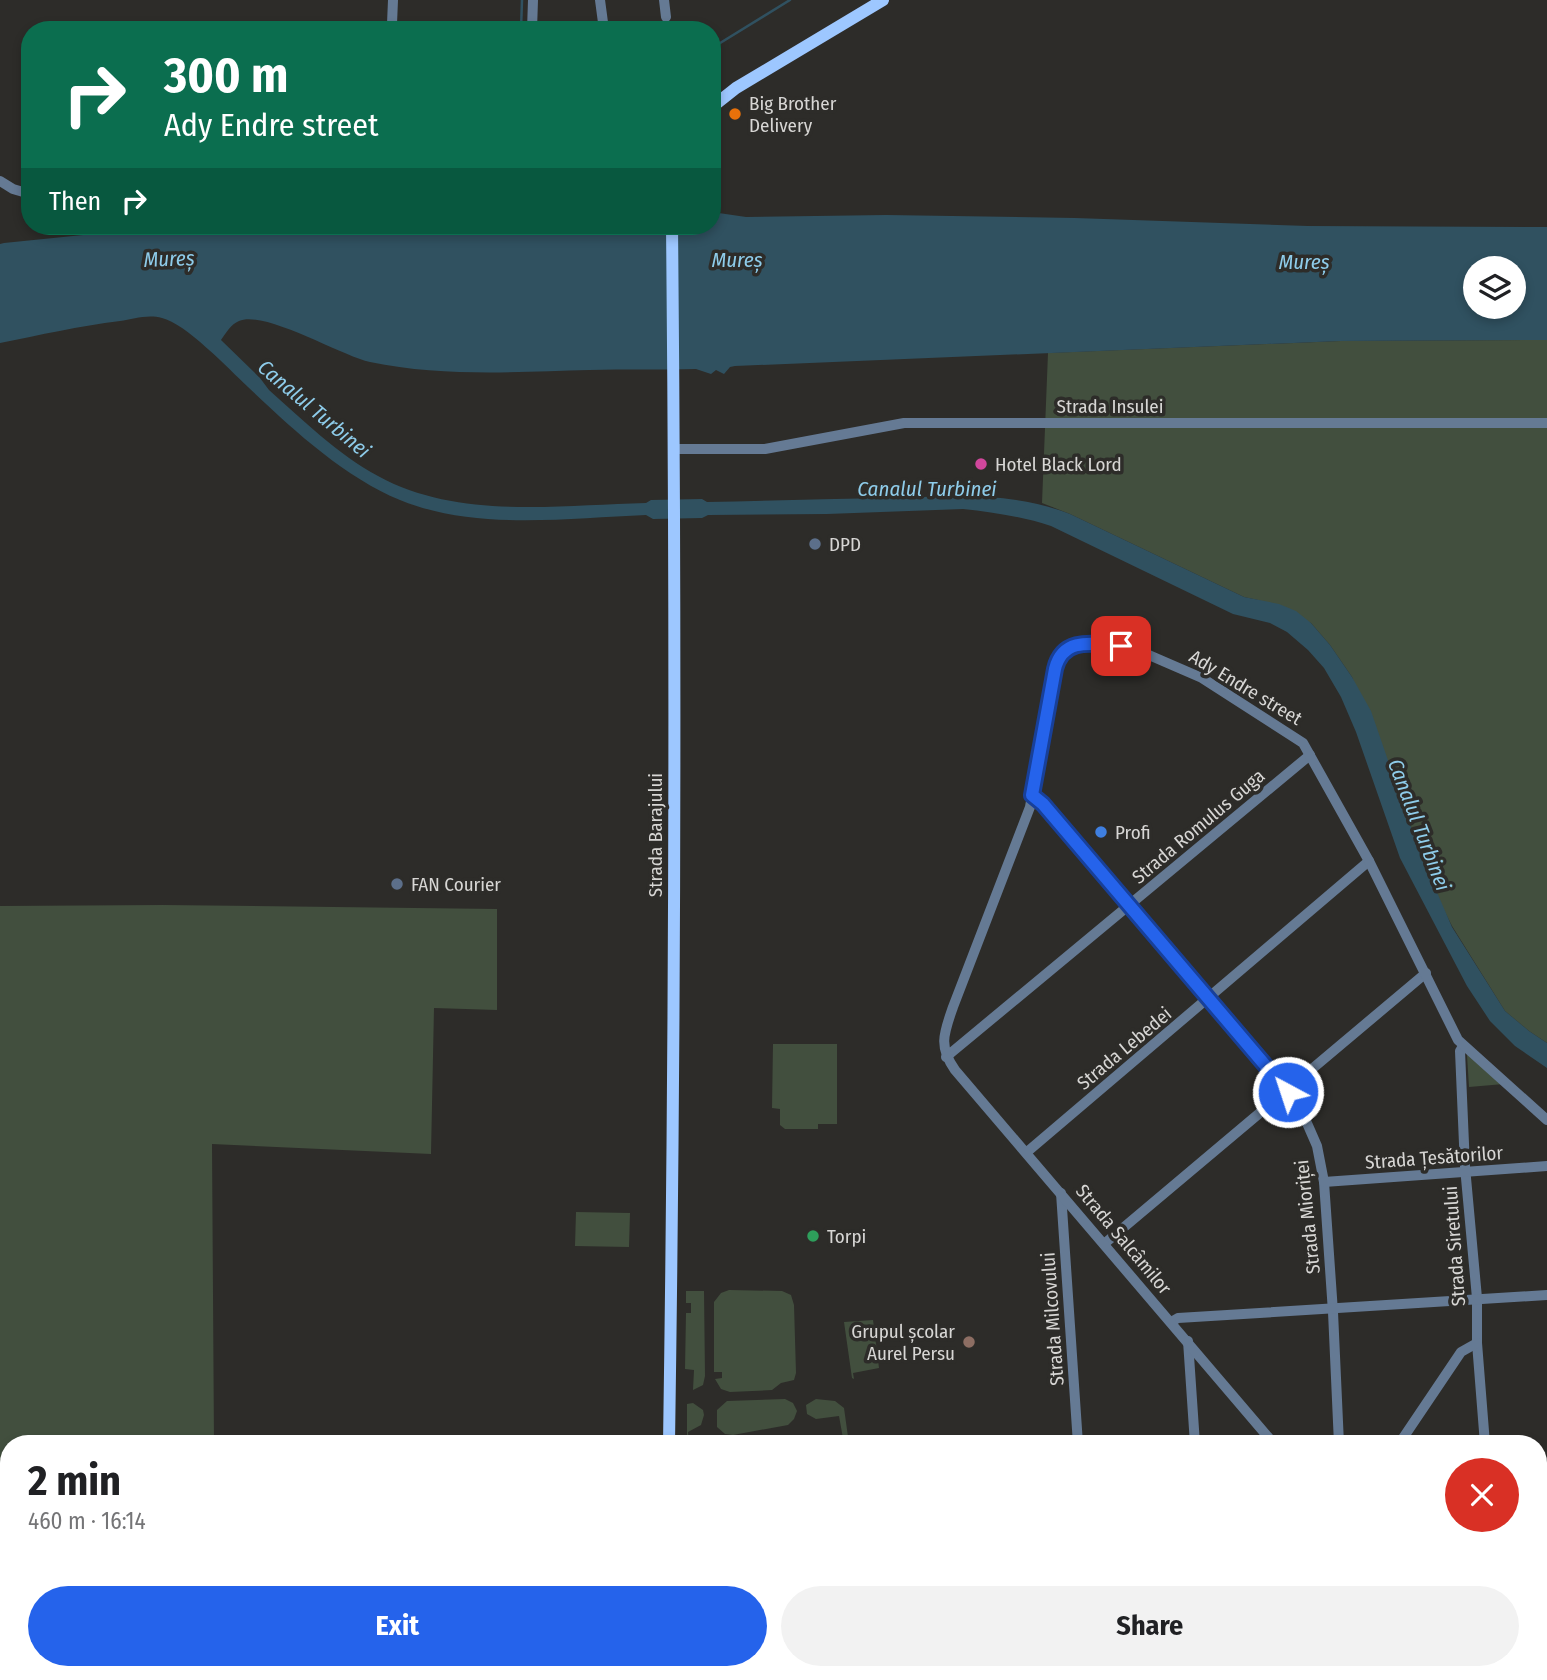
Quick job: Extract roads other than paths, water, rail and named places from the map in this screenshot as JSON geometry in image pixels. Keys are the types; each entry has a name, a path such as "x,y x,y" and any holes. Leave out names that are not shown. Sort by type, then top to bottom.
{"main road":[{"path":"721,100 736,88 883,0"},
{"name":"Strada Barajului","path":"669,1435 676,528 672,235"}],"street":[{"path":"392,21 393,0"},
{"path":"532,21 533,0"},
{"path":"600,0 603,21"},
{"path":"664,0 666,17"},
{"path":"0,181 21,191"},
{"name":"Strada Insulei","path":"675,449 765,449 909,423 1547,423"},
{"name":"Ady Endre street","path":"946,1057 943,1050 945,1030 1007,862 1027,818 1057,662 1067,647 1076,645 1135,649 1202,678 1305,745 1369,861 1454,1033 1464,1046 1547,1120"},
{"name":"Strada Romulus Guga","path":"946,1057 1310,755"},
{"name":"Strada Mioriței","path":"1032,795 1043,804 1209,999 1303,1114 1317,1146 1324,1182 1339,1435"},
{"name":"Strada Lebedei","path":"1027,1152 1369,861"},
{"path":"1104,1244 1426,973"},
{"name":"Strada Siretului","path":"1464,1046 1460,1051 1466,1172 1477,1298 1477,1343 1484,1435"},
{"name":"Strada Salcâmilor","path":"946,1057 1266,1435"},
{"name":"Strada Țesătorilor","path":"1324,1182 1547,1166"},
{"name":"Strada Milcovului","path":"1061,1192 1077,1435"},
{"path":"1171,1322 1178,1318 1547,1295"},
{"path":"1188,1341 1194,1435"},
{"path":"1405,1435 1461,1352 1477,1343"}],"water":[{"name":"Mureș","path":"721,213 746,217 886,215 1308,226 1547,227 1547,340 1340,341 735,366 730,367 724,374 716,370 711,374 696,369 452,372 397,367 357,358 284,328 251,319 236,322 221,340 269,390 348,458 409,490 441,499 509,507 646,503 651,500 702,499 707,502 955,496 1024,501 1070,514 1244,597 1279,604 1296,611 1311,623 1330,645 1371,711 1420,853 1452,927 1505,1011 1547,1043 1547,1068 1515,1046 1490,1021 1467,986 1400,858 1341,697 1324,668 1287,632 1270,623 1233,614 1051,526 1019,517 985,512 963,509 708,515 702,518 653,519 646,515 522,520 459,516 429,510 379,490 339,465 282,419 182,328 162,318 141,317 0,343 0,244 83,235 721,235"}],"waterway":[{"path":"521,21 522,0"},
{"path":"721,42 790,0"}],"place":[{"name":"Big Brother Delivery","path":"735,114"},
{"name":"Hotel Black Lord","path":"981,464"},
{"name":"DPD","path":"815,544"},
{"name":"Profi","path":"1101,832"},
{"name":"FAN Courier","path":"397,884"},
{"name":"Torpi","path":"813,1236"},
{"name":"Grupul școlar Aurel Persu","path":"969,1342"}],"water label":[{"name":"Canalul Turbinei","path":"314,409"},
{"name":"Canalul Turbinei","path":"927,489"},
{"name":"Canalul Turbinei","path":"1419,825"}]}
